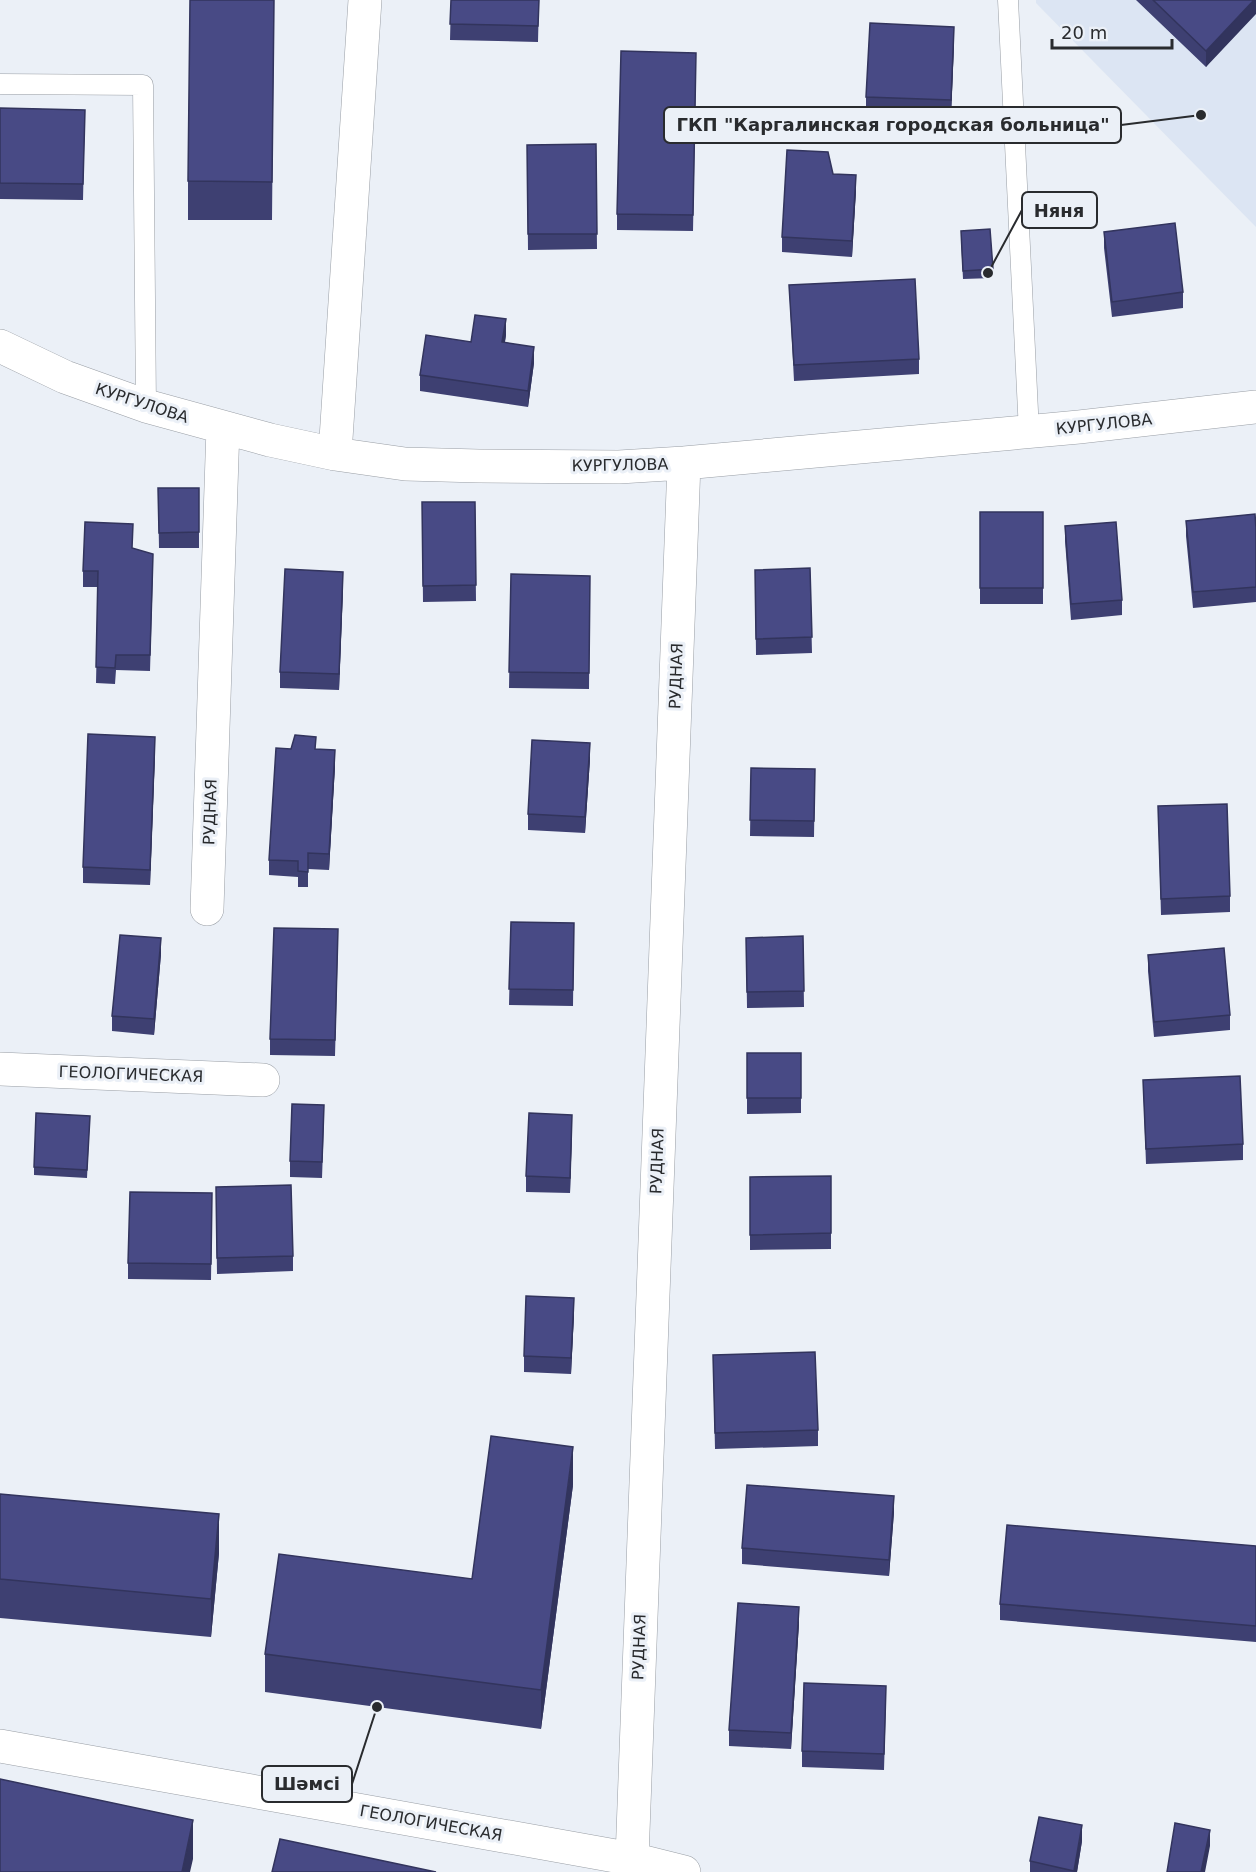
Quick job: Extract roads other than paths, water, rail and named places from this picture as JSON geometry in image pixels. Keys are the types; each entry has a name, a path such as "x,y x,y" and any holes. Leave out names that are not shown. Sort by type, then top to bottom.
{"street":[{"path":"335,454 365,0"},
{"path":"0,346 0,361"},
{"name":"КУРГУЛОВА","path":"0,346 65,377 146,406 223,428 335,454 405,464 619,467 684,464 1029,432 1256,407"},
{"name":"РУДНАЯ","path":"207,909 223,428"},
{"name":"РУДНАЯ","path":"632,1859 684,464"},
{"name":"ГЕОЛОГИЧЕСКАЯ","path":"0,1069 263,1080"},
{"name":"ГЕОЛОГИЧЕСКАЯ","path":"0,1746 632,1859 684,1872"}],"lane":[{"path":"1008,0 1029,432"},
{"path":"0,84 143,85 146,406"}],"place":[{"name":"ГКП \"Каргалинская городская больница\"","path":"1201,115"},
{"name":"Няня","path":"988,273"},
{"name":"Шәмсі","path":"377,1707"}]}
